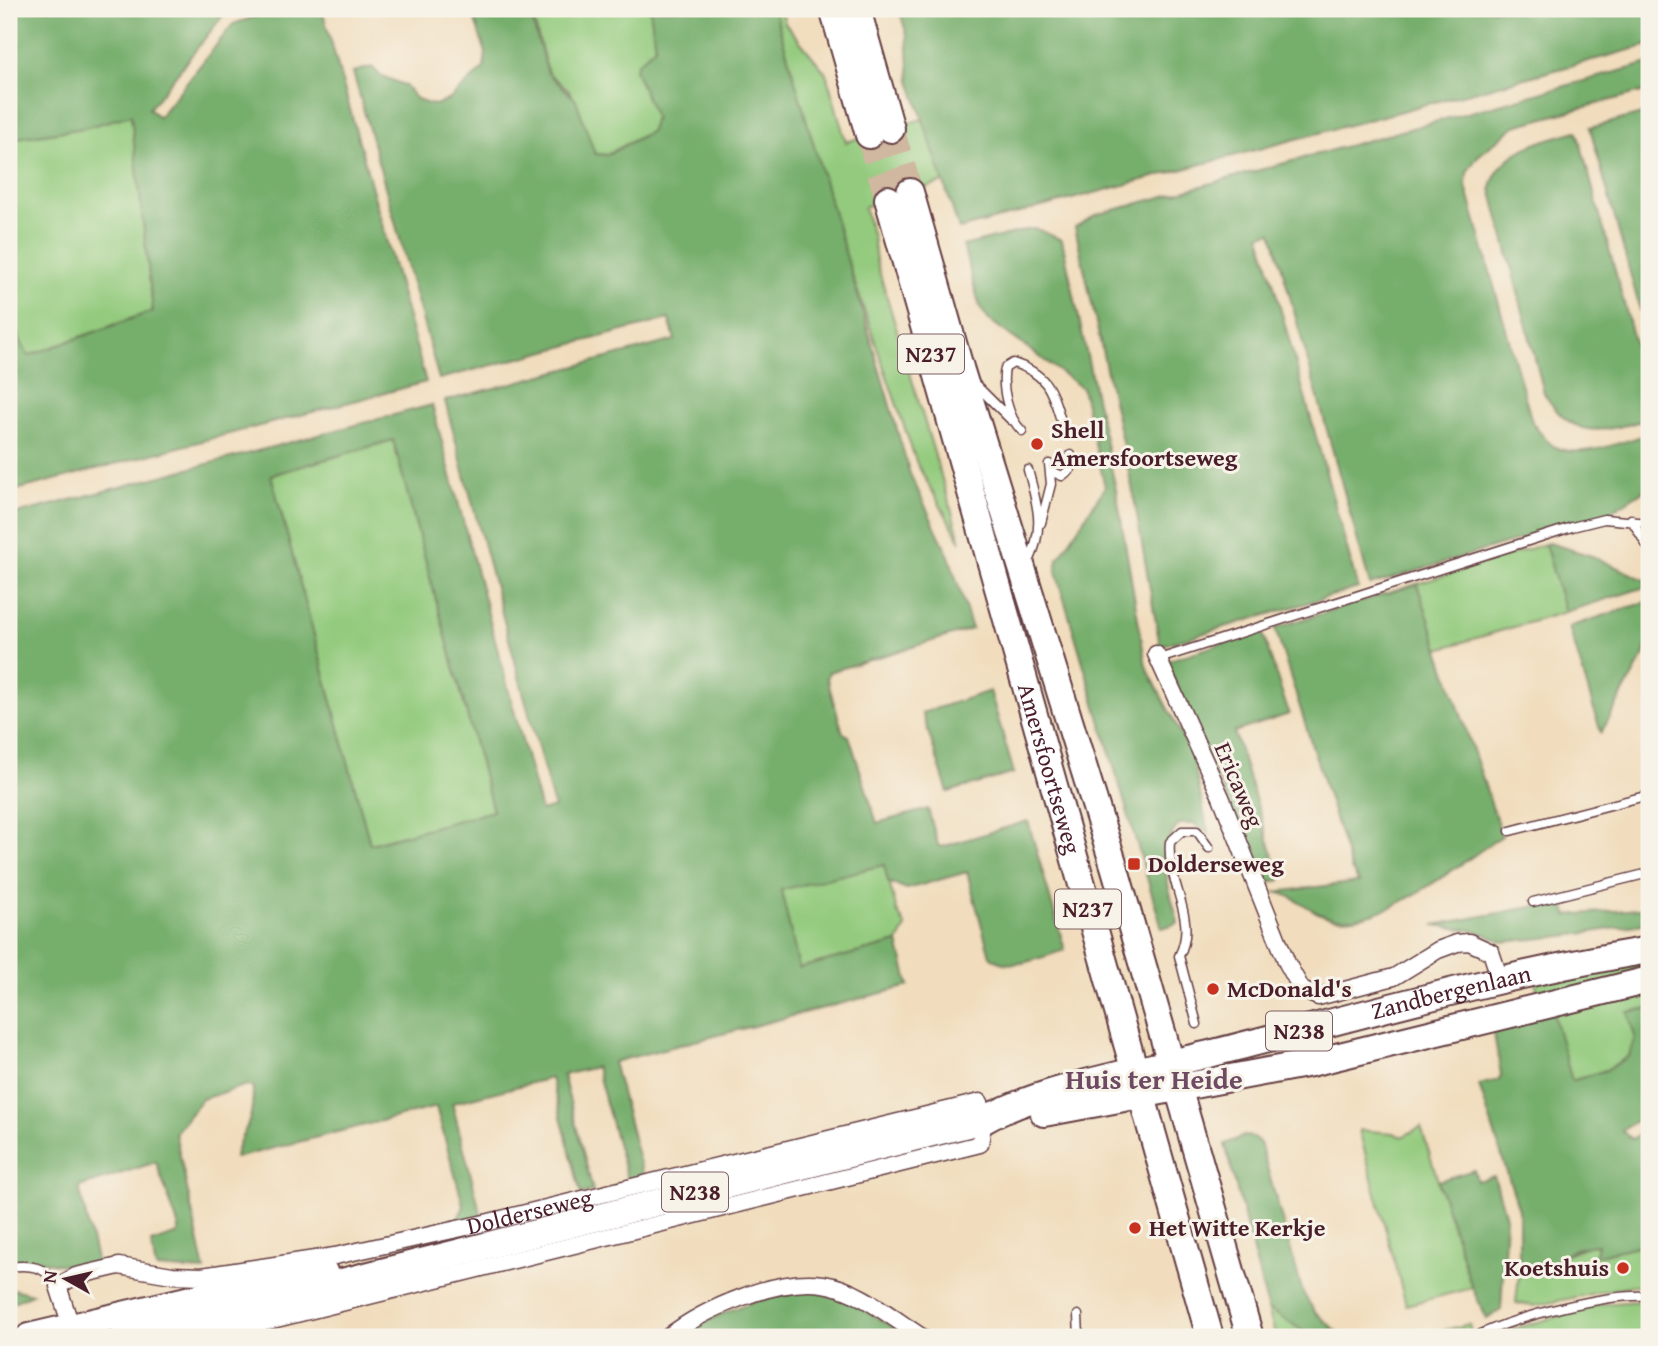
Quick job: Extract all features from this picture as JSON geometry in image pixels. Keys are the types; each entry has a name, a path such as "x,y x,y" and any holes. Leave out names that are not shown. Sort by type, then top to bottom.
{"main road":[{"path":"833,9 880,132 857,9"},
{"name":"Amersfoortseweg","path":"1210,1337 1138,1083 899,196 961,371 1024,573 1175,1076 1250,1337"},
{"name":"Zandbergenlaan","path":"1175,1076 1500,979 1649,950"},
{"path":"1500,979 1507,1013"},
{"name":"Zandbergenlaan","path":"1175,1076 1311,1063 1649,980"},
{"name":"N238","path":"1138,1083 1175,1076"},
{"name":"Dolderseweg","path":"124,1337 984,1120 1005,1108 1138,1083"},
{"name":"Dolderseweg","path":"29,1337 73,1333 276,1279 353,1267 406,1264"}],"street":[{"name":"Ericaweg","path":"1158,656 1221,797 1287,963 1302,990 1318,997 1394,977 1438,950 1469,942 1491,952 1500,979"},
{"name":"Dolderseweg","path":"58,1286 76,1276 119,1266 172,1275 202,1276 335,1256 489,1222 980,1102 984,1120 980,1144 204,1337"},
{"path":"668,1337 683,1325 728,1303 778,1287 822,1284 865,1300 922,1337"},
{"path":"58,1286 73,1333"}],"lane":[{"name":"Amersfoortseweg","path":"961,371 1018,429 1003,377 1004,368 1013,363 1041,376 1049,384 1065,433"},
{"path":"1024,573 1038,543 1047,506 1050,467 1062,476 1071,468 1070,455"},
{"path":"1028,470 1040,526"},
{"path":"1158,656 1572,527 1604,519 1631,519 1649,523"},
{"path":"1631,519 1649,549"},
{"path":"1510,831 1649,795"},
{"path":"1197,1024 1179,956 1187,941 1187,926 1168,860 1170,842 1182,831 1197,831 1209,848"},
{"path":"1534,902 1649,873"},
{"path":"9,1267 36,1266 50,1275 58,1286"},
{"path":"1481,1337 1481,1334 1499,1326 1523,1319 1606,1299 1633,1295 1649,1296"},
{"path":"1078,1315 1079,1337"}],"green space":[{"path":"9,9 238,9 225,13 149,109 159,117 233,24 277,9 322,9 426,382 9,492 9,318 28,356 153,311 131,115 84,128 9,139"},
{"path":"471,9 529,11 548,73 576,100 595,154 607,155 651,131 655,117 635,70 637,64 655,47 650,9 774,9 910,474 949,556 972,629 829,672 827,679 843,733 849,736 877,823 928,809 938,845 942,847 1028,821 1065,950 1016,964 1007,964 990,956 967,872 907,889 888,882 884,865 781,890 799,968 898,942 909,986 613,1062 644,1179 628,1182 596,1067 563,1075 593,1191 581,1194 551,1078 452,1103 482,1218 454,1225 464,1207 436,1107 235,1158 252,1108 253,1087 247,1085 202,1099 175,1133 205,1271 156,1268 151,1243 178,1234 179,1228 156,1162 79,1187 97,1264 78,1268 36,1260 9,1263 9,516 432,405 541,811 554,807 445,401 675,340 669,319 439,379 353,72 372,67 380,75 406,86 414,97 435,105 450,99 484,68 486,53","holes":["393,440 493,811 370,844 271,475"]},
{"path":"525,9 652,9 655,47 637,64 655,117 651,131 607,155 595,154 569,90 548,73 533,17"},
{"path":"774,9 781,9 785,23 826,73 846,142 926,118 946,181 864,207 873,237 876,261 961,542 917,464 847,260"},
{"path":"899,9 1649,9 1649,45 959,229 910,80 907,35"},
{"path":"1649,63 1649,90 1515,126 1478,156 1467,172 1466,186 1532,422 1548,442 1565,450 1602,448 1649,434 1649,487 1610,512 1370,585 1272,232 1260,235 1358,588 1160,646 1132,487 1075,227 1096,215"},
{"path":"1649,112 1649,342 1590,128"},
{"path":"131,114 153,311 28,356 9,318 9,139 84,128"},
{"path":"1577,131 1649,395 1649,419 1602,429 1577,426 1566,420 1544,393 1491,188 1496,175 1513,155 1538,143"},
{"path":"1037,229 1062,240 1116,490 1146,666 1193,758 1208,833 1194,824 1179,824 1171,835 1165,859 1166,872 1178,923 1162,928 1056,572 1058,559 1105,487 1082,388 988,319 980,307 963,246"},
{"path":"393,440 493,811 370,844 271,475"},
{"path":"1545,544 1565,612 1439,649 1417,584"},
{"path":"1545,544 1592,556 1649,582 1649,586 1565,612"},
{"path":"1417,584 1502,836 1399,903 1355,918 1326,916 1291,897 1275,892 1359,882 1351,869 1275,628"},
{"path":"1649,601 1649,636 1643,657 1601,733 1569,627"},
{"path":"1262,631 1289,714 1234,732 1281,880 1265,884 1166,661"},
{"path":"990,691 1014,773 948,792 922,713"},
{"path":"884,864 897,911 906,927 898,942 799,968 780,890"},
{"path":"1564,901 1567,915 1649,908 1649,923 1504,942 1476,931 1434,925"},
{"path":"1649,962 1649,977 1539,996 1535,981"},
{"path":"1649,991 1649,1008 1629,1012 1635,1037 1629,1056 1606,1070 1571,1081 1552,1010"},
{"path":"1649,1008 1649,1113 1621,1130 1632,1139 1649,1127 1649,1243 1595,1256 1597,1244 1575,1249 1543,1268 1519,1273 1519,1210 1479,1085 1499,1080 1501,1074 1493,1028 1552,1010 1572,1081 1606,1070 1629,1056 1635,1037 1628,1012"},
{"path":"1421,1127 1472,1288 1406,1305 1359,1130 1393,1133 1402,1137"},
{"path":"1244,1136 1253,1137 1260,1143 1303,1293 1315,1312 1343,1337 1313,1337 1268,1309 1225,1144"},
{"path":"1474,1170 1477,1181 1494,1176 1506,1217 1501,1310 1487,1319 1472,1288 1438,1181"},
{"path":"1649,1243 1649,1285 1633,1285 1534,1306 1516,1303 1519,1273 1540,1267 1587,1246 1597,1244 1596,1256"},
{"path":"9,1288 32,1294 9,1304"},
{"path":"815,1290 842,1297 910,1337 681,1337 745,1304 779,1295"},
{"path":"1649,1300 1649,1337 1492,1335 1602,1304"},
{"path":"1268,1309 1313,1337 1276,1337"},
{"path":"1469,1324 1472,1337 1417,1337"}],"tunnel":[{"path":"891,129 910,192"},
{"path":"869,135 888,199"}],"place":[{"name":"Shell Amersfoortseweg","path":"1037,444"},
{"name":"Dolderseweg","path":"1134,864"},
{"name":"McDonald's","path":"1213,989"},
{"name":"Het Witte Kerkje","path":"1135,1228"},
{"name":"Koetshuis","path":"1623,1268"}],"district":[{"name":"Huis ter Heide","path":"1154,1079"}]}
